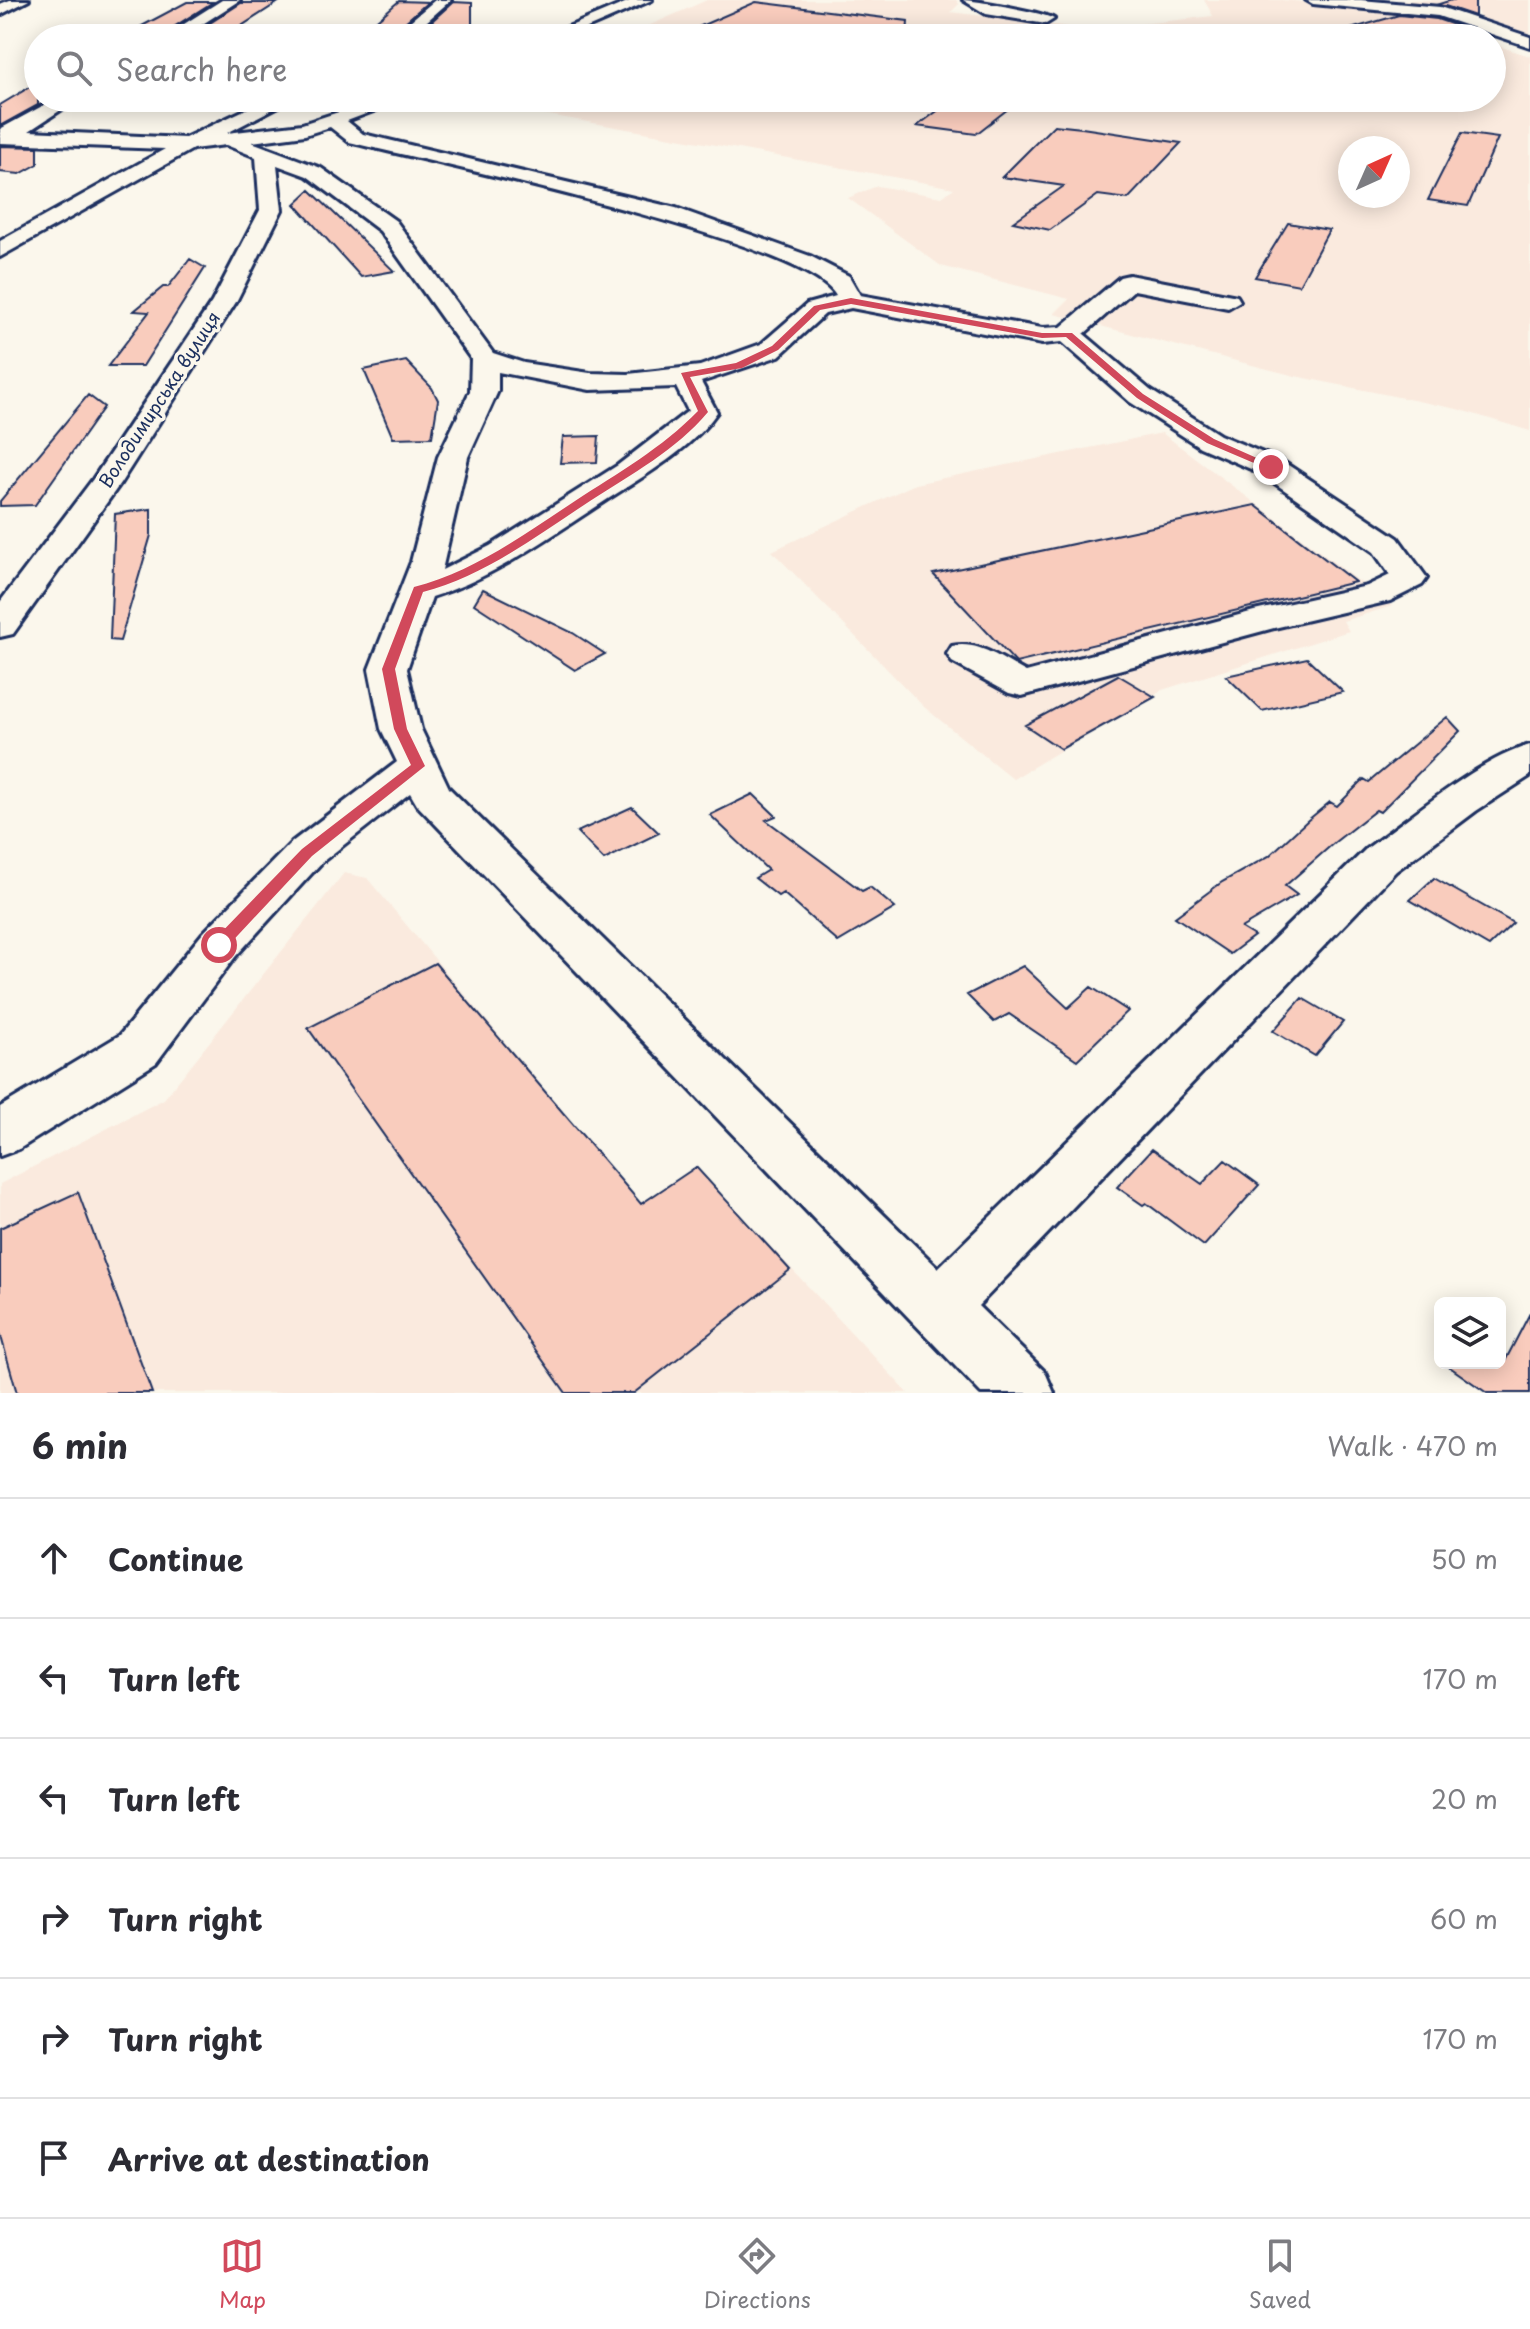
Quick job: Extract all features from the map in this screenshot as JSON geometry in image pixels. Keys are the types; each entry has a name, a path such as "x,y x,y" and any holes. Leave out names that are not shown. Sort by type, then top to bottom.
{"street":[{"path":"0,10 22,0"},
{"path":"193,24 233,0"},
{"path":"415,24 444,0"},
{"path":"585,24 645,0"},
{"path":"970,0 991,11 1046,19"},
{"path":"1313,0 1514,17"},
{"path":"1434,12 1472,24"},
{"path":"1506,34 1530,42"},
{"path":"3,136 45,112"},
{"path":"0,250 259,112"},
{"path":"3,136 206,141 305,129 357,112"},
{"path":"333,120 356,138 668,213 802,261 840,281 851,301"},
{"path":"206,141 266,154 314,172 388,226 484,359 517,372 591,381 684,375 739,366 775,348 817,308 851,301 1042,336 1068,334 1129,282 1228,301"},
{"name":"Володимирська вулиця","path":"0,626 105,484 224,302 271,210 266,154"},
{"path":"965,654 1022,685 1267,619 1378,594 1410,578 1386,545 1271,467 1210,441 1140,396 1068,334"},
{"path":"484,359 484,391 453,457 418,590 388,669 401,729 432,795 1023,1393"},
{"path":"418,590 448,582 520,541 674,442 703,412 684,375"},
{"path":"937,1308 1381,860 1461,801 1530,758"},
{"path":"0,1134 138,1049 219,945 307,852 418,766"}],"shaded area":[{"path":"707,0 956,0 959,4 951,12 1046,24 653,24"},
{"path":"1204,0 1281,0 1378,8 1455,24 1142,24 1213,16"},
{"path":"1338,0 1530,0 1530,38 1506,30 1506,24 1482,22 1477,11"},
{"path":"1506,48 1530,56 1530,431 1457,409 1295,376 1054,314 1069,299 941,266 848,198 877,186 942,197 954,188 532,112 1506,112"},
{"path":"1162,433 1392,606 1343,621 1349,631 1162,690 1013,779 924,707 772,551 915,484"},
{"path":"344,873 367,878 640,1203 696,1167 908,1393 0,1393 0,1184 164,1099"}],"building":[{"path":"1452,0 1475,0 1475,16 1439,4"},
{"path":"399,1 428,2 403,24 372,24"},
{"path":"187,2 213,2 178,24 146,24"},
{"path":"453,2 472,3 472,24 429,24"},
{"path":"756,2 908,21 908,24 705,24"},
{"path":"241,3 277,3 245,24 209,24"},
{"path":"1399,15 1437,19 1452,24 1368,24"},
{"path":"24,90 25,112 0,126 0,105"},
{"path":"936,112 1004,112 976,134 917,126"},
{"path":"1054,125 1181,143 1128,199 1098,195 1050,230 1013,222 1064,186 1002,177"},
{"path":"1462,133 1498,138 1468,206 1428,200"},
{"path":"0,146 38,147 38,164 20,174 0,172"},
{"path":"310,190 394,271 361,277 295,204"},
{"path":"1288,223 1329,230 1299,285 1255,277"},
{"path":"190,259 205,268 143,366 108,366 149,312 134,311 163,287 168,287"},
{"path":"406,361 432,388 438,400 432,437 393,438 364,370"},
{"path":"88,395 104,407 35,505 0,506 0,501"},
{"path":"599,436 597,462 560,463 563,437"},
{"path":"1255,505 1355,582 1016,663 933,574"},
{"path":"151,509 151,535 120,641 110,640 115,514"},
{"path":"483,589 573,633 605,654 575,670 474,604"},
{"path":"1307,658 1343,692 1262,711 1226,676"},
{"path":"1118,675 1155,697 1061,749 1025,725"},
{"path":"1447,717 1460,731 1380,812 1376,810 1285,886 1297,895 1241,928 1254,936 1230,954 1175,917 1222,882 1269,856 1330,802 1337,806 1364,779 1369,782"},
{"path":"753,794 776,816 766,820 862,891 870,887 895,908 838,942 783,893 778,896 755,878 768,870 710,815"},
{"path":"632,807 659,833 604,860 577,832"},
{"path":"1434,878 1513,923 1489,946 1410,900"},
{"path":"435,963 641,1204 696,1167 790,1270 634,1393 566,1393 308,1028"},
{"path":"1023,966 1068,1008 1091,987 1128,1011 1077,1060 1009,1014 994,1022 967,995"},
{"path":"1302,998 1343,1022 1315,1056 1273,1031"},
{"path":"1152,1149 1202,1184 1225,1160 1259,1185 1204,1246 1146,1203 1143,1205 1117,1187"},
{"path":"78,1192 152,1393 17,1393 0,1333 0,1228"},
{"path":"1530,1313 1530,1393 1487,1393 1453,1369 1506,1369 1506,1359"}],"route":[{"path":"219,945 307,852 418,766 401,729 388,669 418,590 448,582 532,534 674,442 703,412 684,375 739,366 775,348 817,308 851,301 1042,336 1068,334 1140,396 1210,441 1271,467"}]}
